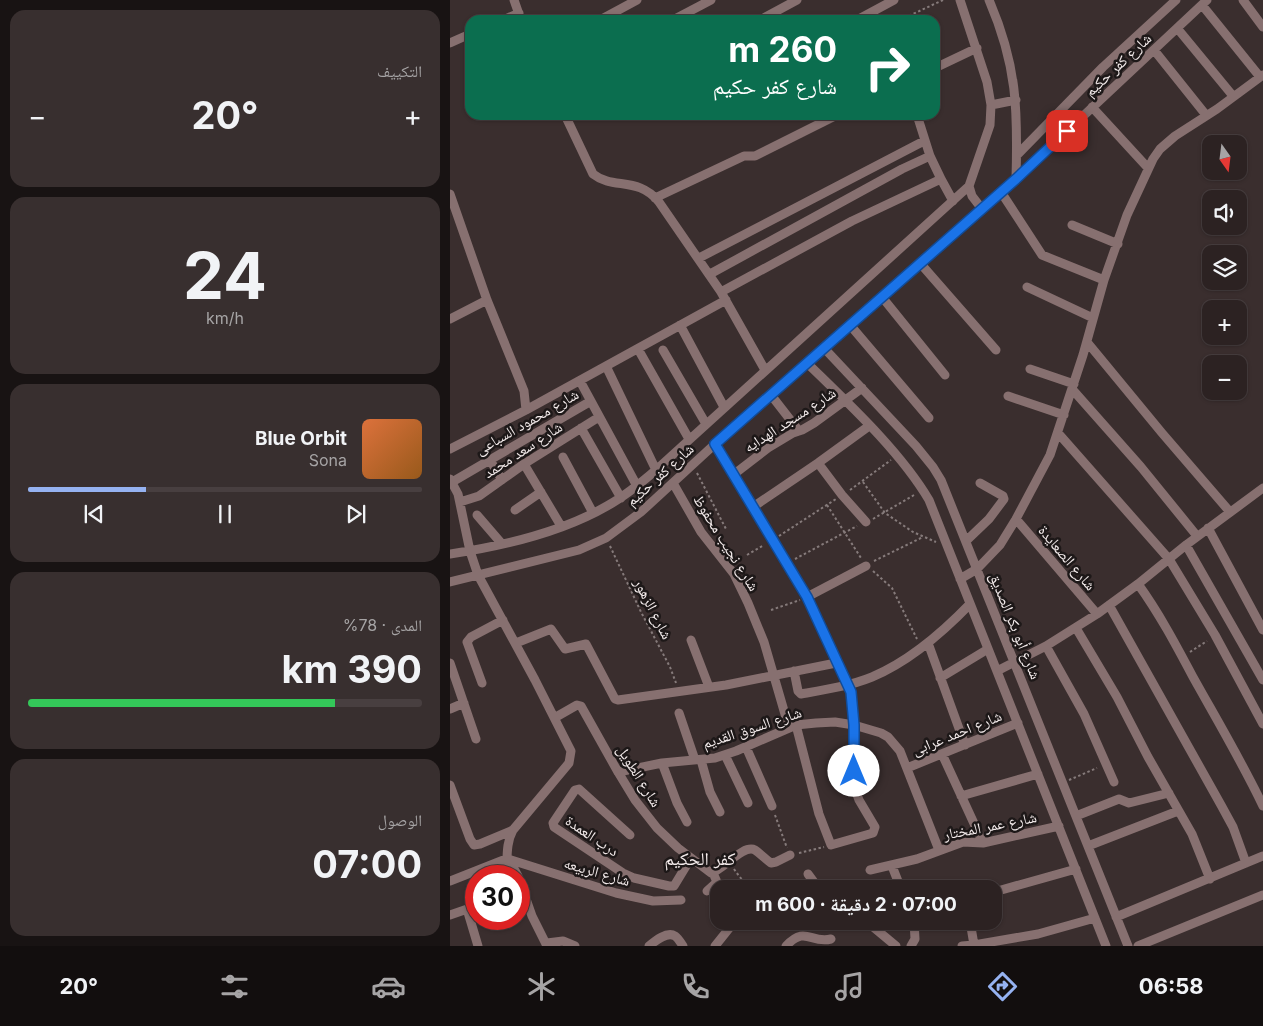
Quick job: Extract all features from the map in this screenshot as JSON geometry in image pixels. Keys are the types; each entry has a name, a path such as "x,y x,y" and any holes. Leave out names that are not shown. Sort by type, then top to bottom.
{"street":[{"path":"514,0 519,15"},
{"path":"609,15 637,0"},
{"path":"682,15 711,0"},
{"path":"769,15 797,0"},
{"path":"866,15 894,0"},
{"path":"960,0 990,93 990,125 969,186 972,196 982,209"},
{"path":"989,0 1008,51 1016,100 1016,179"},
{"name":"شارع كفر حكيم","path":"1017,155 1103,67 1176,0"},
{"path":"1243,0 1263,27"},
{"path":"960,579 977,569 1000,545 1050,455 1087,342 1104,280 1127,216 1148,168 1160,149 1175,136 1261,76 1204,2"},
{"name":"شارع كفر حكيم","path":"450,582 579,550 606,538 641,512 715,444 1016,179 1204,2"},
{"path":"1177,28 1233,96"},
{"path":"450,43 465,36"},
{"path":"940,66 976,48"},
{"path":"1154,50 1206,116"},
{"path":"991,105 1016,100"},
{"path":"1092,107 1148,168"},
{"path":"567,120 593,174 601,179 639,187 655,198 710,274 765,370"},
{"path":"655,198 744,156 755,156 827,120"},
{"path":"918,120 930,156 953,201"},
{"path":"699,258 924,141"},
{"path":"710,274 930,156"},
{"path":"450,449 638,349 852,221 941,179"},
{"name":"شارع كفر حكيم","path":"450,554 502,544 561,526 593,514 621,498 656,470 689,438 969,186"},
{"path":"1001,192 1042,255 1104,280"},
{"path":"450,194 453,215 524,392 526,410"},
{"path":"1072,224 1118,244"},
{"path":"920,263 996,350"},
{"path":"1027,287 1093,318"},
{"path":"882,297 945,375"},
{"path":"450,319 487,300"},
{"path":"680,325 724,407"},
{"path":"850,325 929,418"},
{"path":"1087,342 1230,512"},
{"name":"شارع أبو بكر الصديق","path":"824,348 933,467 941,480 1128,946"},
{"path":"638,349 689,438"},
{"path":"663,350 706,424"},
{"path":"807,363 845,400 896,455 929,500 1106,946"},
{"path":"606,366 656,470"},
{"path":"1030,369 1073,387 1166,496 1197,536"},
{"path":"580,381 637,486"},
{"name":"شارع مسجد الهدايه","path":"733,475 768,448 814,423 862,388"},
{"path":"771,395 799,431"},
{"path":"1008,396 1064,415"},
{"name":"شارع محمود السباعى","path":"451,480 490,460 591,401"},
{"name":"شارع سعد محمد","path":"460,502 479,496 524,464 600,417"},
{"path":"752,507 818,464 869,426"},
{"path":"581,428 621,498"},
{"path":"1058,433 1168,559 1215,635 1263,724"},
{"path":"715,444 807,597 852,696 854,786 859,800 875,829 871,834 831,845"},
{"path":"563,457 593,514"},
{"path":"490,460 502,480"},
{"path":"524,464 561,526"},
{"path":"818,464 842,496 866,522"},
{"path":"451,480 460,502 470,551 478,575 556,718 571,750 571,759 512,830 507,844 507,865"},
{"name":"شارع نجيب محفوظ","path":"673,482 701,532 738,582 764,642 774,676 793,727 819,814 831,845"},
{"path":"966,541 989,519 1004,499 1003,496 980,483"},
{"path":"997,671 1046,646 1097,614 1138,584 1197,536 1263,488"},
{"path":"515,510 541,492"},
{"path":"477,515 502,544"},
{"name":"شارع الصعايدة","path":"1016,519 1097,614"},
{"path":"1208,528 1263,630"},
{"path":"1186,545 1263,680"},
{"path":"807,597 866,566"},
{"path":"1138,584 1152,604 1244,766 1263,806"},
{"path":"794,671 798,691 801,694 866,679 882,672 925,646 954,621 970,604"},
{"path":"1109,605 1233,827 1246,863"},
{"path":"482,683 467,642 471,637 503,620"},
{"path":"1076,628 1117,697 1198,846 1210,879"},
{"path":"516,643 551,629 566,649 586,644 615,699 618,700 774,676 836,663"},
{"path":"690,640 709,687"},
{"path":"925,646 940,678 965,745"},
{"path":"1046,646 1084,714 1114,782"},
{"path":"940,678 988,649"},
{"path":"450,663 476,739"},
{"path":"450,709 464,703"},
{"name":"شارع الطويل","path":"556,718 576,705 581,706 635,800 667,839 710,871"},
{"path":"679,713 708,787 720,812"},
{"name":"شارع السوق القديم","path":"618,772 662,763 698,760 725,755 793,727 825,722 854,725 888,737 900,751 939,850"},
{"name":"شارع احمد عرابى","path":"907,768 1018,723"},
{"path":"746,747 772,806"},
{"path":"942,754 983,843"},
{"path":"725,755 748,803"},
{"path":"662,763 674,797 687,822"},
{"path":"961,796 1038,774"},
{"path":"450,785 474,845 512,830"},
{"name":"درب العمدة","path":"630,835 582,790 575,790 553,823 554,827 623,874 634,878 672,886 676,884 691,858"},
{"path":"1076,816 1119,799 1129,804 1169,793"},
{"path":"1088,846 1178,810"},
{"name":"شارع عمر المختار","path":"870,870 916,859 963,842 983,843 1059,826"},
{"path":"707,891 717,882 710,871 750,849 755,850 771,863 790,855"},
{"path":"1116,917 1263,856"},
{"path":"508,859 511,865"},
{"path":"450,881 508,859"},
{"name":"شارع الربيعه","path":"508,859 616,892 653,901 681,900"},
{"path":"892,866 897,880"},
{"path":"1002,890 1076,869"},
{"path":"808,874 812,880"},
{"path":"1138,946 1263,895"},
{"path":"450,915 465,910"},
{"path":"530,911 547,945 563,941 575,946"},
{"path":"962,946 1038,934 1095,918"},
{"path":"475,930 478,946"},
{"path":"715,946 728,930"},
{"path":"877,930 896,946"},
{"path":"911,946 915,939 914,930"},
{"path":"972,930 974,945"},
{"path":"649,946 660,938 672,935 683,946"},
{"path":"786,946 802,935 821,940 831,940"}],"path":[{"path":"911,15 943,0"},
{"path":"692,465 726,528"},
{"path":"863,482 885,513 904,527 923,537 948,546"},
{"path":"787,564 844,531 885,513 923,490"},
{"path":"827,505 866,566 892,588 925,646"},
{"path":"866,566 923,537"},
{"name":"شارع الزهور","path":"606,538 641,612 670,667 679,690"},
{"path":"747,555 773,539"},
{"path":"771,610 807,597"},
{"path":"1182,657 1215,635"},
{"path":"1063,783 1106,764"},
{"path":"772,806 790,855 831,845"},
{"path":"729,861 739,877 743,880"}],"district":[{"name":"كفر الحكيم","path":"700,859"}],"route":[{"path":"854,771 854,725 851,692 807,597 715,444 1016,179 1067,131"}]}
